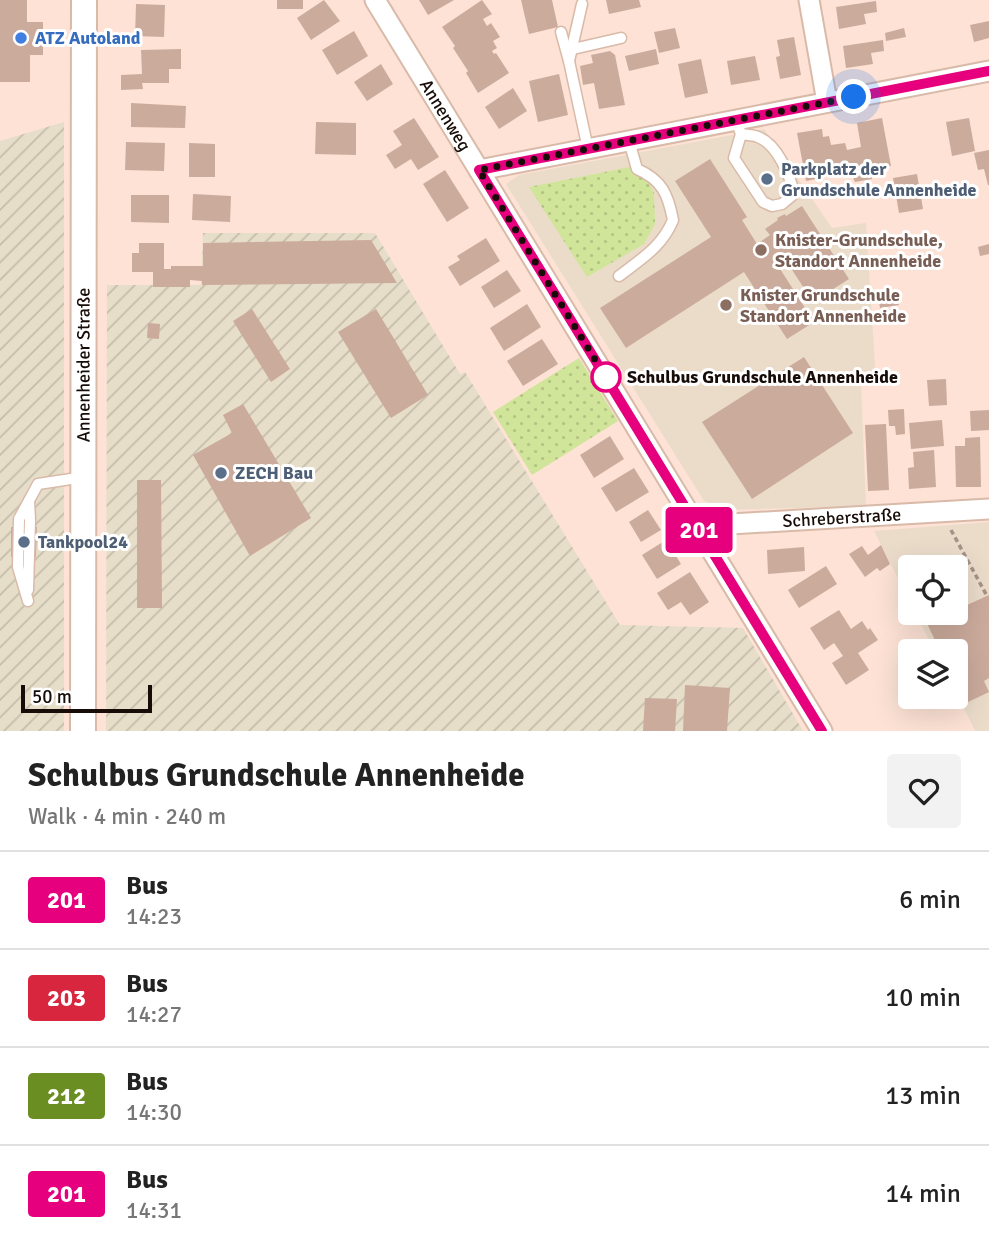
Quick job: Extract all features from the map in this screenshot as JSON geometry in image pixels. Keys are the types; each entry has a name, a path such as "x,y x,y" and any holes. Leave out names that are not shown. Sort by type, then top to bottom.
{"street":[{"name":"Annenheider Straße","path":"83,731 84,0"},
{"name":"Annenweg","path":"375,0 822,731"},
{"path":"809,0 827,102"},
{"path":"479,170 629,141 739,127 827,102 989,71"},
{"name":"Schreberstraße","path":"697,526 989,509"}],"lane":[{"path":"569,61 582,4"},
{"path":"561,32 588,149"},
{"path":"573,49 621,38"},
{"path":"739,127 760,137 774,150 791,181 794,194 788,200 772,206 763,202 734,158 739,127"},
{"path":"619,275 651,253 663,240 673,220 664,190 650,174 637,169 629,141"},
{"path":"29,501 28,601 19,567 19,519 38,484 84,477"}],"path":[{"path":"942,512 987,596"}],"shaded area":[{"path":"64,122 64,731 0,731 0,141"},
{"name":"Knister Grundschule Standort Annenheide","path":"764,129 832,228 866,223 876,382 861,384 866,506 725,510 704,501 506,184 519,175"},
{"path":"203,233 375,233 460,374 465,372 620,625 743,628 803,731 106,731 107,285 201,285"},
{"path":"989,522 989,731 975,731 964,709 968,709 968,639 929,639 921,625 968,625 968,555 898,555 898,578 874,531"}],"green space":[{"path":"640,165 654,193 655,224 644,244 587,277 529,187"},
{"path":"579,358 618,421 532,475 493,412"}],"building":[{"name":"ATZ Autoland","path":"0,0 27,0 27,22 43,22 43,55 30,55 30,82 0,82"},
{"path":"277,0 303,0 303,9 277,9"},
{"path":"324,0 340,21 311,40 297,18"},
{"path":"419,0 454,0 428,15"},
{"path":"482,0 492,14 483,19 487,26 491,23 500,37 493,41 497,48 492,51 509,73 478,93 453,48 455,46 442,27"},
{"path":"521,0 552,0 558,27 529,34"},
{"path":"606,0 639,0 641,7 609,14"},
{"path":"876,1 877,12 864,14 866,24 839,29 836,7"},
{"path":"136,4 165,5 164,37 135,36"},
{"path":"989,21 989,38 974,42 970,25"},
{"path":"675,28 680,48 659,53 654,32"},
{"path":"904,28 906,37 886,41 885,33"},
{"path":"354,31 368,56 337,75 322,50"},
{"path":"794,37 801,75 780,79 776,57 780,56 777,40"},
{"path":"883,40 884,51 871,53 873,64 846,68 843,46"},
{"path":"181,49 181,69 169,69 169,83 142,83 143,89 121,90 121,75 142,74 141,50"},
{"path":"656,49 659,64 629,71 625,56"},
{"path":"610,51 615,55 625,105 599,109 594,83 583,85 580,66 593,63 591,55"},
{"path":"755,56 760,80 731,85 727,61"},
{"path":"701,59 708,93 685,98 678,64"},
{"path":"381,64 393,84 367,101 354,82"},
{"path":"559,74 568,115 538,122 529,81"},
{"path":"513,88 527,111 499,129 485,107"},
{"path":"131,103 186,106 185,128 131,127"},
{"path":"414,118 439,157 418,170 411,159 395,169 386,155 402,145 393,131"},
{"path":"882,118 891,166 870,170 872,179 855,182 850,170 806,181 797,133 822,129 823,137 829,136 831,145 845,143 847,150 861,147 857,123"},
{"path":"969,118 975,151 952,156 946,122"},
{"path":"316,122 356,123 356,155 315,154"},
{"path":"126,142 165,143 164,171 125,170"},
{"path":"189,143 215,144 215,177 189,177"},
{"path":"989,150 988,185 984,169 978,170 974,153"},
{"name":"Knister-Grundschule, Standort Annenheide","path":"710,159 747,217 742,220 757,244 770,235 765,229 778,220 777,218 802,206 849,279 813,302 783,256 775,261 814,322 787,339 744,272 626,348 600,308 711,237 675,181"},
{"path":"445,170 469,208 447,222 423,184"},
{"path":"917,174 923,209 899,213 893,178"},
{"path":"193,194 231,196 230,222 192,220"},
{"path":"131,195 169,195 169,223 131,222"},
{"path":"486,238 500,261 460,286 448,267 460,260 457,256"},
{"path":"371,240 397,283 202,285 202,281 190,280 190,287 153,287 153,272 132,272 132,253 139,253 139,243 164,243 164,269 171,269 171,266 203,266 203,243"},
{"path":"989,244 989,254 980,256 978,247"},
{"path":"507,270 521,291 494,308 481,287"},
{"path":"897,292 899,305 880,308 878,295"},
{"path":"527,304 541,327 504,351 490,328"},
{"path":"252,309 290,369 271,382 233,321"},
{"path":"376,309 428,395 391,418 338,332"},
{"path":"148,323 160,324 159,339 147,338"},
{"path":"542,339 558,364 523,386 507,361"},
{"path":"804,357 853,433 752,499 702,422"},
{"path":"946,379 947,405 929,406 927,380"},
{"path":"243,404 311,518 250,556 193,455 232,433 223,415"},
{"path":"904,409 905,434 896,435 895,426 889,426 888,410"},
{"path":"989,410 989,430 971,431 970,411"},
{"path":"942,420 944,446 911,449 909,423"},
{"path":"886,424 889,490 868,491 865,425"},
{"path":"610,436 624,459 594,478 580,455"},
{"path":"980,437 981,487 956,487 955,446 965,446 965,438"},
{"path":"934,450 936,487 909,489 908,468 914,467 913,452"},
{"path":"634,468 649,492 616,512 601,488"},
{"path":"137,480 161,480 162,608 137,608"},
{"path":"648,510 661,530 641,542 629,522"},
{"name":"Tankpool24","path":"11,527 37,527 36,557 11,557"},
{"path":"666,540 681,564 657,579 642,555"},
{"path":"881,545 890,564 880,571 877,568 865,577 849,554 862,546 868,555"},
{"path":"804,547 805,571 768,574 767,550"},
{"path":"826,566 837,584 799,608 788,590"},
{"path":"690,572 709,602 690,615 681,602 668,610 657,593"},
{"path":"989,595 989,678 984,681 989,692 968,702 968,639 934,639 928,625 968,625 968,605"},
{"path":"839,610 851,629 862,621 878,640 858,653 869,670 846,685 832,663 843,656 834,643 824,650 810,628"},
{"path":"685,685 730,688 727,731 683,731"},
{"path":"645,698 677,699 675,731 643,731"}],"bus line":[{"name":"201","path":"822,731 479,170 989,71"}],"place":[{"name":"ATZ Autoland","path":"21,38"},
{"name":"Parkplatz der Grundschule Annenheide","path":"767,179"},
{"name":"Knister-Grundschule, Standort Annenheide","path":"761,250"},
{"name":"Knister Grundschule Standort Annenheide","path":"726,305"},
{"name":"Schulbus Grundschule Annenheide","path":"606,377"},
{"name":"ZECH Bau","path":"221,473"},
{"name":"Tankpool24","path":"24,542"}],"route":[{"path":"606,377 610,384 479,170 854,97"}]}
